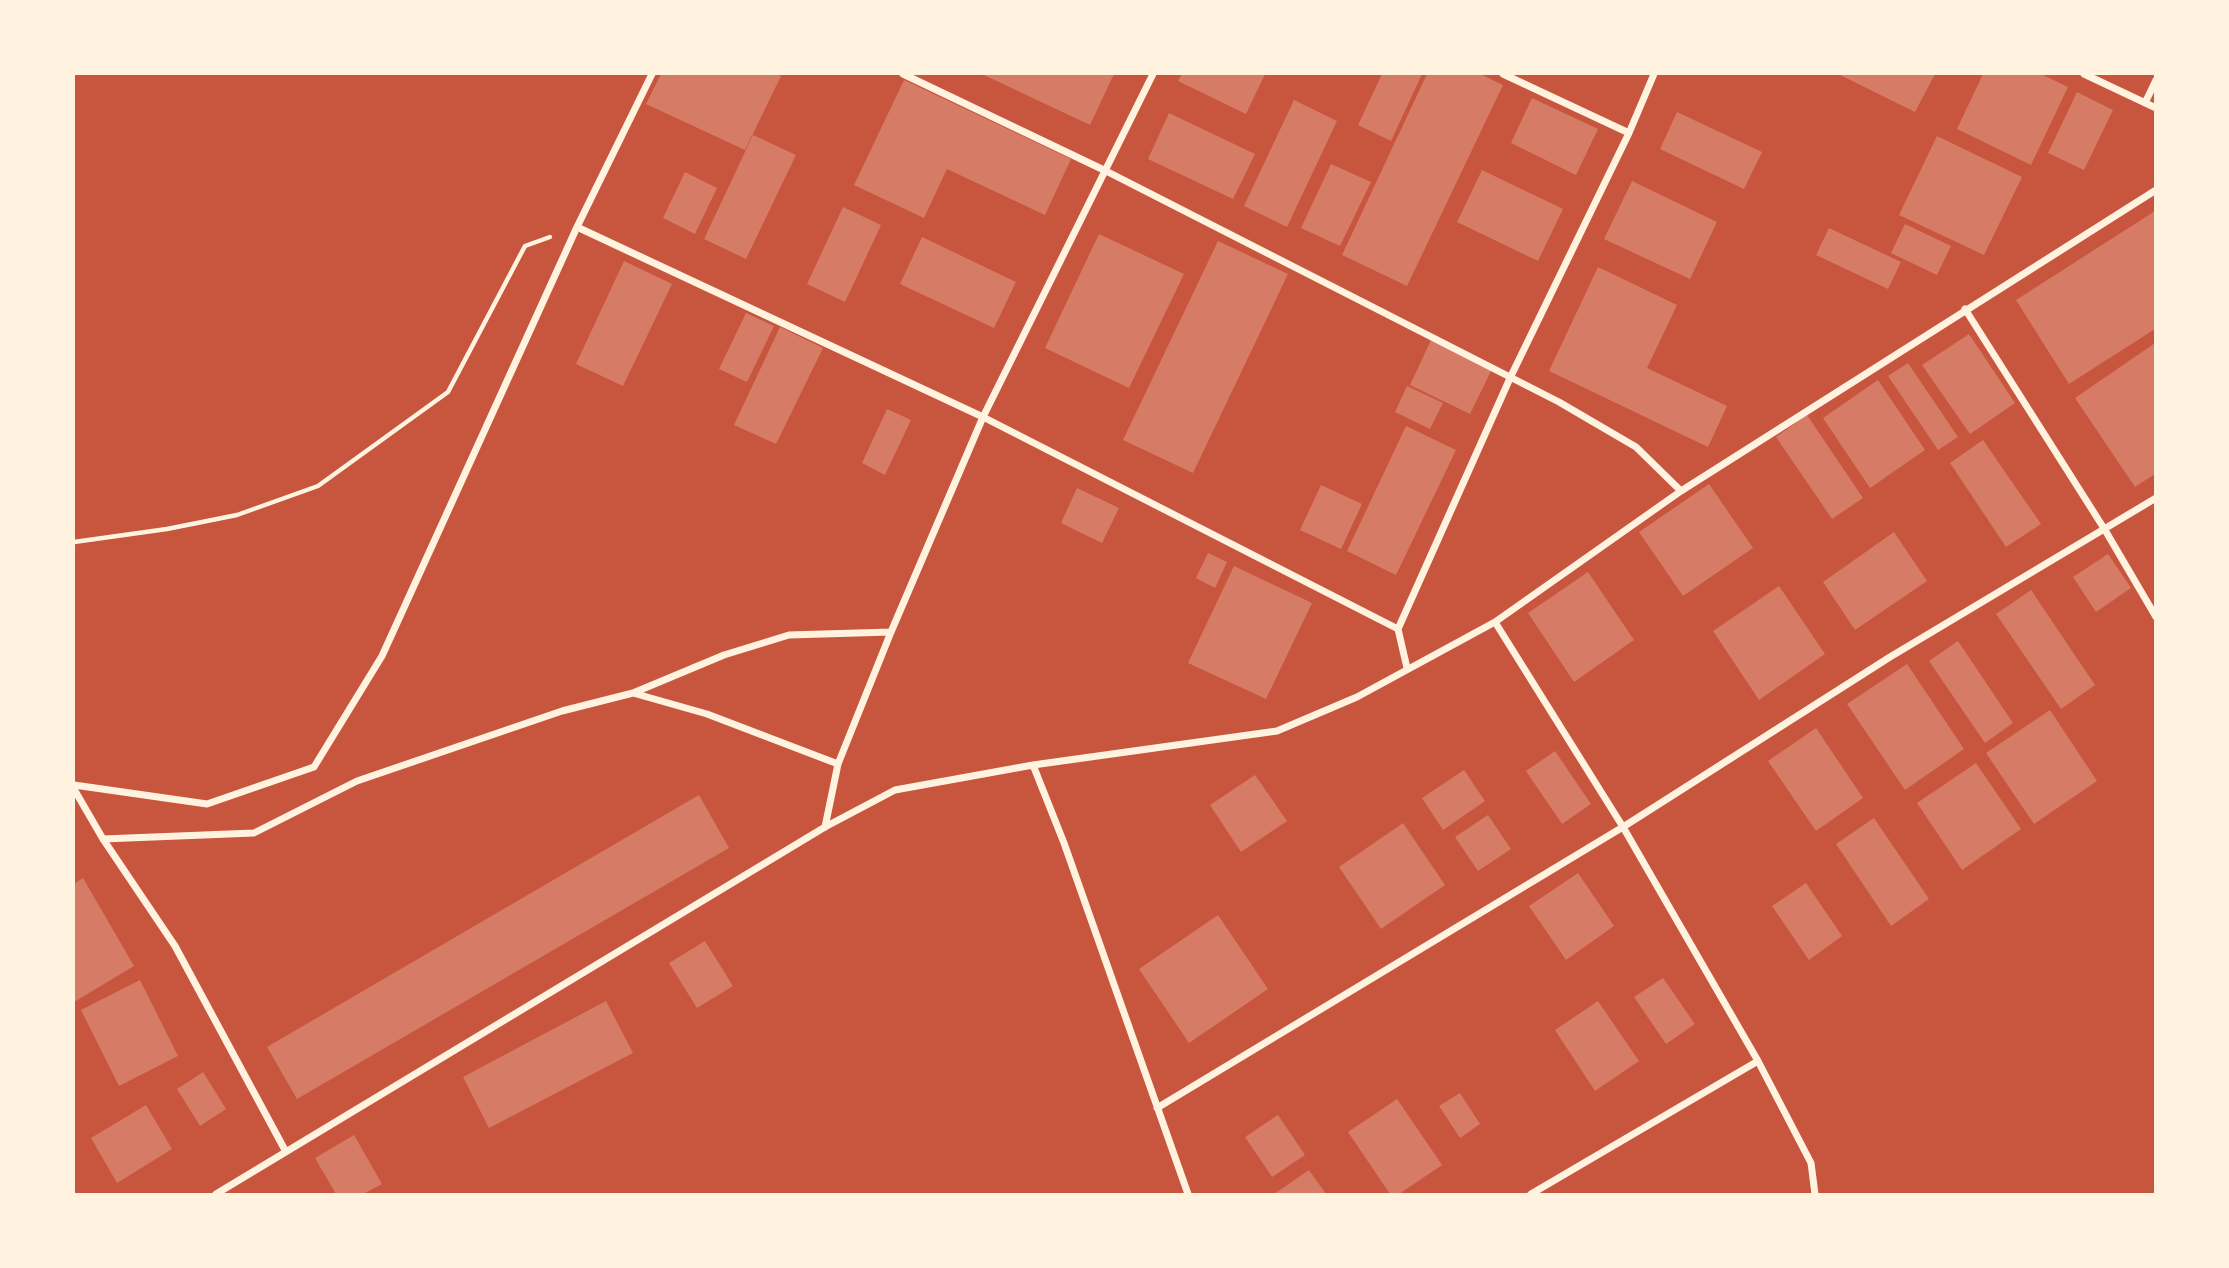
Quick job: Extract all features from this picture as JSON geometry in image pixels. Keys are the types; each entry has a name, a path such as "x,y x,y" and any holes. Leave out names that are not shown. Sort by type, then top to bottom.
{"street":[{"path":"74,787 207,804 314,767 382,656 577,227 652,74"},
{"path":"903,74 1106,171 1511,376 1636,447 1681,491"},
{"path":"825,827 838,764 983,417 1153,74"},
{"path":"1503,74 1629,133"},
{"path":"1407,668 1398,629 1511,376 1629,133 1654,74"},
{"path":"2084,74 2155,108"},
{"path":"2144,103 2155,80"},
{"path":"216,1195 825,827 895,790 1033,765 1277,731 1357,697 1495,621 1681,491 2155,190"},
{"path":"577,227 983,417 1398,629"},
{"path":"1965,309 2105,530 2155,617"},
{"path":"1157,1108 1623,827 1890,657 2155,498"},
{"path":"1495,621 1623,827 1758,1061 1811,1163 1815,1195"},
{"path":"103,839 254,833 357,781 562,711 633,692 724,655 789,635 891,632"},
{"path":"633,692 707,715 838,764"},
{"path":"1033,765 1064,843 1188,1195"},
{"path":"74,787 103,839 175,946 286,1152"},
{"path":"1531,1195 1758,1061"}],"path":[{"path":"74,542 167,529 237,515 318,486 448,392 525,246 577,227"}],"building":[{"path":"661,74 781,76 745,150 646,104"},
{"path":"982,74 1114,74 1090,125"},
{"path":"1182,74 1265,74 1246,114 1178,81"},
{"path":"1382,74 1422,74 1391,141 1358,125"},
{"path":"1427,74 1480,74 1503,85 1407,286 1342,255"},
{"path":"1838,74 1935,74 1915,112"},
{"path":"1983,74 2041,74 2068,87 2031,165 1957,129"},
{"path":"904,80 1071,159 1045,215 947,169 924,218 854,185"},
{"path":"2077,92 2113,110 2084,170 2048,153"},
{"path":"1532,98 1598,129 1576,175 1511,143"},
{"path":"1294,100 1337,121 1287,227 1244,206"},
{"path":"1677,112 1762,152 1744,189 1660,149"},
{"path":"1169,113 1255,154 1233,199 1148,159"},
{"path":"753,135 796,155 746,259 704,239"},
{"path":"1937,136 2022,177 1984,255 1899,215"},
{"path":"1331,164 1371,182 1340,246 1301,228"},
{"path":"1482,170 1563,209 1538,261 1457,222"},
{"path":"685,172 717,188 695,234 663,218"},
{"path":"1632,181 1717,222 1690,279 1604,239"},
{"path":"843,207 881,225 845,302 807,284"},
{"path":"2155,211 2155,329 2069,384 2016,300"},
{"path":"1905,224 1951,246 1937,275 1891,253"},
{"path":"1829,228 1901,262 1888,289 1816,255"},
{"path":"1099,234 1184,274 1129,388 1045,348"},
{"path":"922,237 1016,282 994,328 900,284"},
{"path":"1218,241 1288,274 1193,473 1123,440"},
{"path":"624,261 672,284 623,386 576,364"},
{"path":"1598,267 1677,305 1647,368 1727,406 1708,447 1549,371"},
{"path":"746,313 774,326 747,382 719,369"},
{"path":"780,327 823,348 776,444 734,425"},
{"path":"1969,334 2015,403 1970,434 1922,365"},
{"path":"1431,340 1492,369 1470,414 1410,385"},
{"path":"2155,343 2155,474 2135,487 2075,398"},
{"path":"1908,363 1958,437 1938,450 1888,376"},
{"path":"1878,380 1925,450 1870,488 1823,418"},
{"path":"1407,386 1443,403 1430,429 1395,412"},
{"path":"887,409 911,420 885,475 862,463"},
{"path":"1807,415 1863,498 1832,519 1776,437"},
{"path":"1406,426 1456,450 1396,575 1347,551"},
{"path":"1983,440 2041,524 2006,547 1950,463"},
{"path":"1709,484 1753,548 1683,596 1639,532"},
{"path":"1321,485 1362,504 1341,549 1300,530"},
{"path":"1077,488 1119,508 1102,543 1061,523"},
{"path":"1894,532 1927,581 1855,630 1823,582"},
{"path":"1208,553 1227,562 1215,588 1196,578"},
{"path":"2108,554 2131,588 2096,612 2073,577"},
{"path":"1234,566 1312,603 1266,699 1188,663"},
{"path":"1588,572 1634,640 1574,682 1528,613"},
{"path":"1779,586 1825,654 1759,700 1713,631"},
{"path":"2031,590 2095,685 2061,709 1996,614"},
{"path":"1958,641 2013,723 1985,743 1929,661"},
{"path":"1907,664 1964,749 1905,790 1847,704"},
{"path":"2050,710 2097,781 2034,824 1986,753"},
{"path":"1816,728 1863,798 1816,831 1768,761"},
{"path":"1555,751 1591,804 1562,824 1526,771"},
{"path":"1976,763 2021,829 1962,870 1917,803"},
{"path":"1464,770 1485,801 1443,830 1422,798"},
{"path":"1255,775 1287,821 1241,852 1210,805"},
{"path":"699,795 729,848 297,1099 267,1047"},
{"path":"1488,815 1511,849 1478,871 1455,837"},
{"path":"1874,818 1929,899 1891,926 1836,844"},
{"path":"1403,823 1445,885 1381,929 1339,867"},
{"path":"1578,873 1614,926 1566,960 1529,906"},
{"path":"83,878 134,966 74,1002 74,884"},
{"path":"1806,883 1842,936 1809,960 1772,906"},
{"path":"1218,915 1268,989 1189,1043 1139,969"},
{"path":"705,941 733,986 697,1008 669,963"},
{"path":"1663,978 1695,1024 1666,1044 1634,997"},
{"path":"140,980 178,1056 119,1086 81,1010"},
{"path":"606,1001 633,1053 489,1128 463,1077"},
{"path":"1598,1001 1639,1061 1595,1091 1555,1030"},
{"path":"203,1072 226,1109 200,1126 177,1089"},
{"path":"1460,1093 1480,1124 1460,1138 1439,1106"},
{"path":"1397,1099 1442,1165 1399,1194 1390,1194 1348,1132"},
{"path":"146,1105 172,1149 117,1183 91,1138"},
{"path":"1278,1115 1305,1155 1272,1177 1245,1137"},
{"path":"354,1135 382,1184 363,1194 336,1194 315,1158"},
{"path":"1309,1170 1326,1194 1274,1194"}]}
